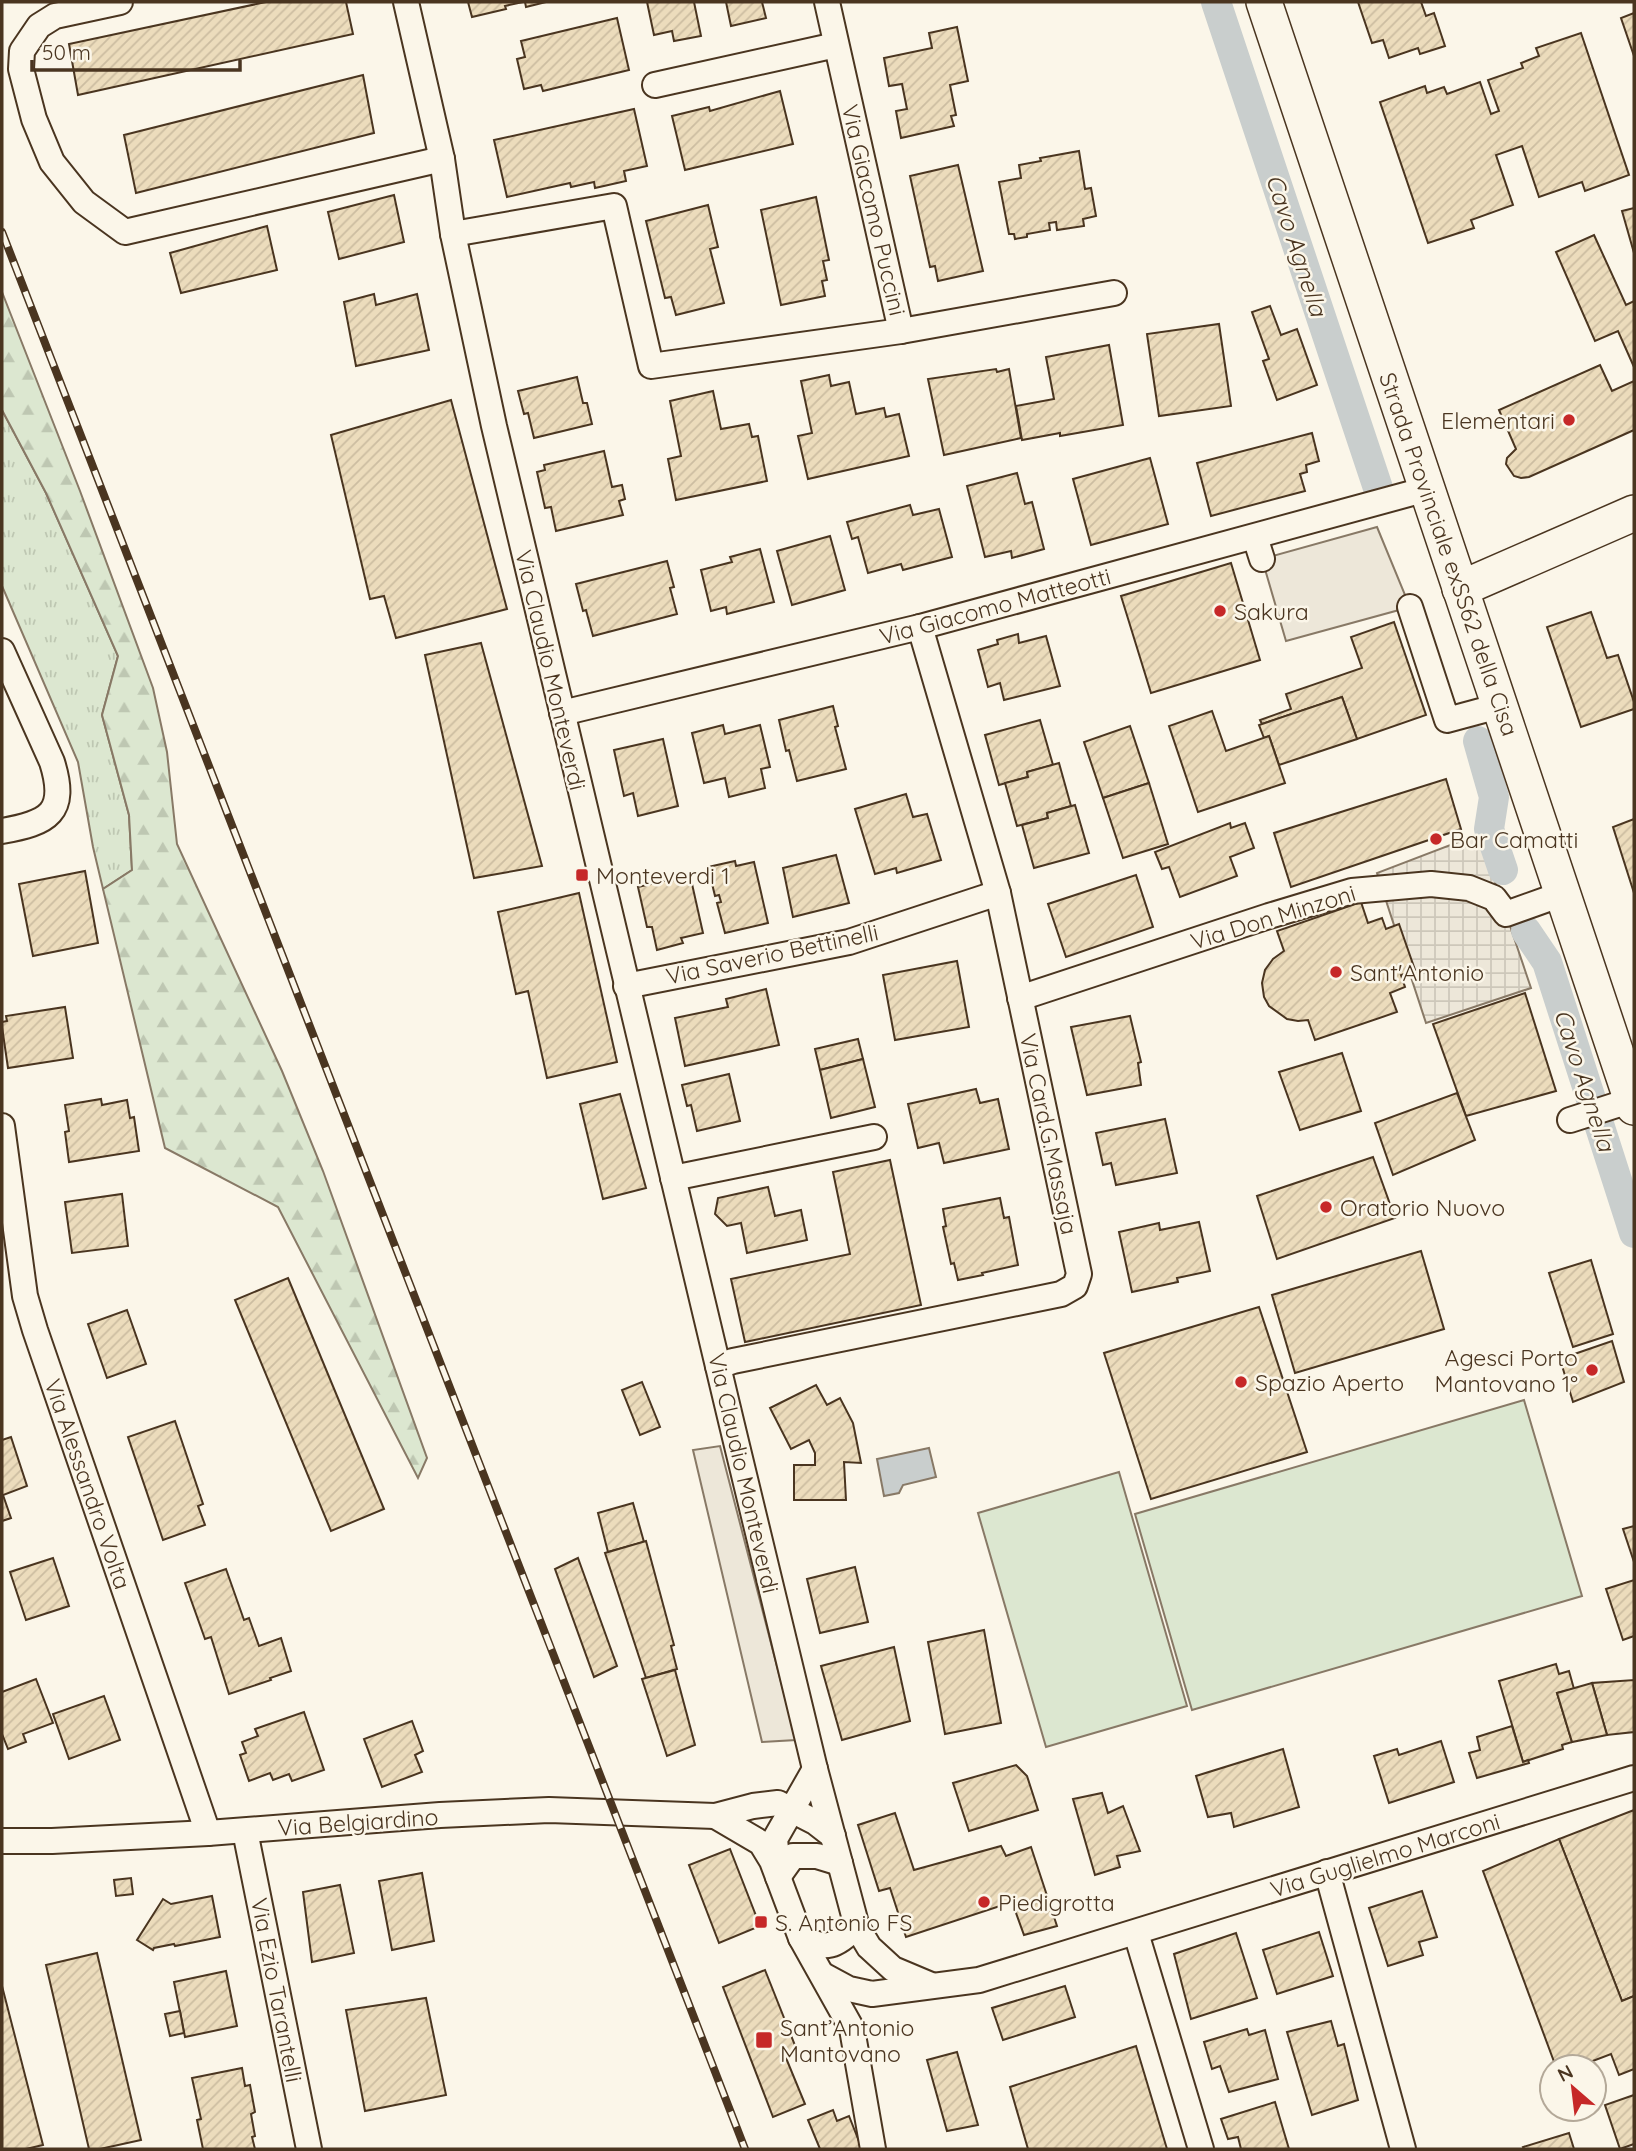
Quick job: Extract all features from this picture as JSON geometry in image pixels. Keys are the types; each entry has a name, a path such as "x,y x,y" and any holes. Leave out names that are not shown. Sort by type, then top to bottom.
{"street":[{"path":"120,2 55,16 39,26 22,51 21,69 34,119 52,162 84,202 125,232 442,159"},
{"name":"Via Claudio Monteverdi","path":"406,2 442,159 453,234 494,426 625,986 840,1863"},
{"name":"Via Giacomo Puccini","path":"827,2 901,331 1114,293"},
{"name":"Strada Provinciale exSS62 della Cisa","path":"1264,2 1633,1104"},
{"path":"655,85 836,45"},
{"path":"453,234 614,206 651,366 901,331"},
{"name":"Via Giacomo Matteotti","path":"562,713 1259,548 1427,489"},
{"path":"1460,589 1634,513"},
{"path":"1410,607 1447,720 1499,706"},
{"name":"Via Card.G.Massaja","path":"718,1366 1061,1294 1075,1286 1079,1273 998,892 920,627"},
{"path":"2,651 52,762 58,793 56,804 49,815 37,823 2,831"},
{"name":"Via Don Minzoni","path":"1020,998 1353,891 1431,884 1469,888 1494,898 1506,914 1562,894"},
{"name":"Via Saverio Bettinelli","path":"625,986 849,942 998,892"},
{"path":"1570,1120 1633,1104"},
{"name":"Via Alessandro Volta","path":"2,1126 25,1296 208,1833"},
{"path":"673,1178 874,1137"},
{"path":"778,1877 775,1839 815,1769"},
{"name":"Via Guglielmo Marconi","path":"872,1994 979,1980 1634,1778"},
{"path":"715,1816 753,1806 778,1803 815,1822 833,1836"},
{"name":"Via Belgiardino","path":"2,1841 245,1831 440,1815 550,1810 715,1816"},
{"path":"715,1816 761,1843 772,1861 801,1938 852,2029 873,2149"},
{"name":"Via Ezio Tarantelli","path":"245,1831 309,2149"},
{"path":"778,1877 793,1856 817,1856 840,1863 856,1927 869,1947 893,1969 931,1985"},
{"path":"1327,1872 1403,2149"},
{"path":"801,1938 818,1946 836,1944 856,1927"},
{"path":"1136,1933 1201,2149"},
{"path":"852,2029 881,1978 883,1959"},
{"path":"823,1975 849,1989 872,1994"}],"green space":[{"path":"2,292 153,688 167,752 177,844 282,1071 323,1171 427,1458 418,1478 278,1207 165,1148 103,889 132,870 129,815 102,715 118,656 46,493 2,410"},
{"path":"2,410 46,493 118,656 102,715 129,815 132,870 103,889 78,762 2,586"},
{"path":"1524,1400 1582,1596 1192,1710 1135,1514"},
{"path":"1119,1472 1187,1706 1046,1747 978,1513"}],"shaded area":[{"path":"1377,527 1410,607 1286,641 1262,559"},
{"path":"1479,834 1531,988 1426,1023 1377,873"},
{"path":"720,1446 796,1740 762,1742 693,1450"},
{"path":"929,1448 936,1477 903,1485 899,1493 884,1496 877,1459"}],"building":[{"path":"266,2 346,2 353,34 78,95 69,44"},
{"path":"468,2 523,2 472,17"},
{"path":"525,2 546,2 526,7"},
{"path":"647,2 694,2 701,36 674,41 672,31 654,35"},
{"path":"726,2 762,2 766,18 731,26"},
{"path":"1358,2 1421,2 1426,16 1434,13 1445,46 1420,54 1418,48 1389,58 1383,40 1372,43"},
{"path":"1634,13 1634,56 1621,18"},
{"path":"617,18 629,70 543,91 541,85 524,89 517,59 525,57 521,41"},
{"path":"957,27 968,81 950,85 956,115 951,116 954,126 901,138 896,111 907,109 902,84 889,86 884,58 932,48 929,33"},
{"path":"1581,33 1629,175 1585,191 1582,182 1539,197 1522,146 1496,155 1513,205 1471,220 1474,228 1428,243 1380,102 1425,86 1427,93 1444,87 1447,94 1480,82 1491,114 1499,111 1488,80 1523,68 1521,63 1539,56 1536,48"},
{"path":"363,75 374,133 136,193 124,135"},
{"path":"780,91 793,144 685,170 672,116 709,107 710,111"},
{"path":"634,109 647,166 624,171 626,181 595,188 594,182 571,187 570,183 507,197 494,140"},
{"path":"1079,151 1085,189 1091,188 1096,216 1083,219 1084,226 1057,230 1056,222 1049,223 1050,230 1015,239 1014,234 1009,234 999,182 1021,178 1019,165"},
{"path":"958,165 983,271 938,281 935,266 930,267 910,176"},
{"path":"394,195 404,242 339,259 328,212"},
{"path":"816,197 829,260 823,261 827,280 822,281 825,296 781,305 761,210"},
{"path":"708,205 718,247 710,249 724,303 676,315 671,297 665,298 646,221"},
{"path":"1634,208 1634,253 1622,211"},
{"path":"267,226 277,270 181,293 170,253"},
{"path":"1594,235 1626,305 1634,301 1634,367 1618,331 1595,341 1556,252"},
{"path":"374,294 376,305 417,294 429,350 356,366 344,302"},
{"path":"1270,306 1281,335 1297,329 1317,385 1277,400 1263,361 1269,359 1252,312"},
{"path":"1219,324 1231,406 1159,416 1147,334"},
{"path":"1109,345 1123,425 1022,440 1016,406 1054,399 1046,357"},
{"name":"Elementari","path":"1600,365 1612,391 1634,381 1634,430 1529,477 1514,476 1506,464 1507,458 1516,449 1499,410"},
{"path":"996,369 997,372 1009,369 1021,438 944,455 928,379"},
{"path":"829,375 831,386 849,382 856,414 884,408 886,417 899,414 909,456 808,479 798,436 812,433 801,381"},
{"path":"577,377 583,403 587,403 592,424 534,438 528,413 524,414 518,391"},
{"path":"713,391 721,429 749,424 752,437 758,436 767,481 676,500 668,459 681,456 670,401"},
{"path":"451,400 507,609 396,638 384,596 370,599 331,435"},
{"path":"1312,433 1319,461 1306,465 1307,472 1300,474 1305,491 1211,516 1197,463"},
{"path":"604,451 612,487 622,485 625,499 619,501 623,515 556,531 551,507 545,508 537,472 545,470 544,465"},
{"path":"1150,458 1168,524 1091,545 1073,479"},
{"path":"1017,473 1025,504 1032,502 1044,549 1012,558 1011,551 985,557 967,486"},
{"path":"910,505 913,515 939,509 952,557 903,570 901,564 868,573 858,537 852,539 847,522"},
{"path":"830,536 845,590 792,605 777,551"},
{"path":"760,549 774,602 727,614 726,607 711,611 701,570 732,562 730,557"},
{"path":"667,561 677,614 593,636 576,584"},
{"path":"1231,563 1260,660 1151,693 1121,596"},
{"path":"1591,612 1607,658 1618,655 1634,709 1581,727 1547,627"},
{"path":"1394,622 1426,715 1357,739 1342,697 1262,724 1260,720 1291,709 1286,694 1362,668 1351,637"},
{"path":"1018,634 1019,643 1046,636 1060,686 1004,700 1000,683 988,687 978,650 998,644 997,640"},
{"path":"481,643 542,866 474,878 425,655"},
{"path":"1342,697 1357,739 1279,765 1269,736 1264,738 1259,725"},
{"path":"833,706 838,726 835,727 846,769 797,781 779,720"},
{"path":"1212,711 1226,751 1269,736 1285,783 1198,812 1169,726"},
{"path":"1040,720 1053,765 1027,772 1028,777 999,785 985,735"},
{"path":"723,725 725,734 760,725 770,767 761,769 765,788 729,797 725,778 704,783 692,733"},
{"path":"1130,726 1149,783 1103,798 1084,742"},
{"path":"663,739 678,806 638,816 633,793 624,796 614,750"},
{"path":"1059,763 1071,806 1047,813 1048,818 1017,826 1005,783 1028,777 1027,772"},
{"path":"1446,779 1461,829 1291,887 1274,833"},
{"path":"1149,783 1168,844 1123,858 1103,798"},
{"path":"906,794 913,817 927,814 941,860 897,873 896,868 875,874 855,809"},
{"path":"1075,805 1089,853 1034,868 1022,825 1048,818 1047,813"},
{"path":"1634,819 1634,893 1613,827"},
{"path":"1230,823 1231,828 1245,823 1254,848 1230,857 1237,876 1180,897 1169,867 1162,869 1155,852"},
{"path":"836,855 849,903 793,917 783,868"},
{"path":"735,861 736,866 754,862 768,923 725,933 717,903 721,902 719,895 715,896 708,867"},
{"path":"85,871 98,943 33,956 19,884"},
{"path":"690,875 703,933 681,938 683,943 657,950 652,927 647,927 638,887"},
{"path":"1136,875 1153,927 1066,957 1048,904"},
{"path":"579,893 617,1062 547,1078 528,991 516,994 498,912"},
{"name":"Sant'Antonio","path":"1361,902 1368,923 1382,918 1386,929 1399,924 1415,970 1401,975 1405,987 1390,993 1397,1012 1315,1040 1308,1020 1287,1019 1269,1006 1264,997 1262,983 1265,970 1273,959 1284,951 1277,931"},
{"path":"957,961 969,1027 895,1040 883,975"},
{"path":"766,989 779,1045 685,1066 675,1018 728,1007 726,999"},
{"path":"1525,993 1556,1091 1466,1116 1433,1024"},
{"path":"65,1007 73,1058 8,1068 2,1027 2,1022 7,1021 6,1016"},
{"path":"1130,1016 1141,1062 1138,1063 1141,1085 1087,1095 1071,1027"},
{"path":"858,1039 863,1059 820,1070 815,1049"},
{"path":"1342,1053 1361,1111 1300,1130 1279,1072"},
{"path":"863,1059 875,1107 831,1118 820,1070"},
{"path":"729,1074 740,1121 697,1131 691,1105 687,1106 682,1085"},
{"path":"976,1089 980,1103 998,1099 1009,1149 944,1163 939,1143 918,1148 908,1104"},
{"path":"1457,1093 1475,1140 1393,1175 1375,1123"},
{"path":"620,1094 646,1188 603,1199 580,1104"},
{"path":"101,1099 102,1105 127,1100 130,1118 134,1117 139,1151 69,1162 65,1132 69,1131 65,1105"},
{"path":"1165,1119 1177,1173 1116,1185 1111,1163 1103,1165 1096,1133"},
{"name":"Oratorio Nuovo","path":"1373,1157 1395,1218 1277,1259 1257,1196"},
{"path":"890,1160 921,1305 745,1342 731,1279 850,1254 833,1172"},
{"path":"768,1187 775,1216 801,1210 807,1240 747,1253 741,1223 727,1226 715,1214 718,1198"},
{"path":"122,1194 128,1246 72,1253 65,1202"},
{"path":"1000,1198 1004,1218 1009,1217 1018,1265 958,1280 954,1263 951,1264 943,1227 946,1226 943,1209"},
{"path":"1199,1222 1210,1271 1177,1278 1178,1282 1132,1292 1119,1232 1159,1223 1160,1230"},
{"path":"1421,1251 1444,1329 1295,1373 1272,1295"},
{"path":"1591,1260 1613,1334 1573,1347 1549,1273"},
{"path":"288,1278 384,1509 331,1531 235,1300"},
{"path":"1259,1307 1307,1452 1151,1499 1104,1353"},
{"path":"127,1310 146,1364 107,1378 88,1324"},
{"name":"Agesci Porto Mantovano 1°","path":"1612,1341 1624,1382 1573,1402 1560,1359"},
{"path":"642,1382 660,1427 640,1435 622,1390"},
{"path":"816,1385 827,1405 840,1398 853,1423 861,1463 844,1462 846,1500 794,1500 794,1465 815,1465 815,1453 809,1440 791,1449 770,1408"},
{"path":"175,1421 203,1504 198,1506 205,1525 163,1540 128,1437"},
{"path":"11,1437 27,1486 3,1495 11,1518 2,1521 2,1440"},
{"path":"633,1503 644,1542 608,1552 598,1513"},
{"path":"1634,1526 1634,1562 1623,1529"},
{"path":"646,1541 674,1645 671,1646 677,1669 646,1678 605,1553"},
{"path":"53,1558 69,1606 26,1620 10,1572"},
{"path":"578,1558 617,1666 594,1677 555,1569"},
{"path":"855,1567 868,1622 820,1633 807,1579"},
{"path":"226,1569 244,1620 249,1618 259,1646 281,1638 291,1671 229,1694 211,1637 205,1639 185,1583"},
{"path":"1634,1580 1634,1636 1623,1640 1606,1589"},
{"path":"984,1630 1001,1723 945,1734 928,1642"},
{"path":"894,1647 910,1721 842,1740 821,1666"},
{"path":"1556,1664 1559,1674 1569,1671 1574,1689 1557,1693 1572,1742 1562,1745 1563,1749 1523,1762 1499,1681"},
{"path":"675,1670 695,1745 667,1756 642,1679"},
{"path":"36,1679 53,1723 23,1734 26,1742 8,1749 2,1734 2,1692"},
{"path":"1634,1680 1634,1732 1607,1735 1592,1683"},
{"path":"1592,1683 1607,1735 1572,1742 1557,1693"},
{"path":"104,1696 120,1740 69,1759 53,1714"},
{"path":"304,1712 324,1770 292,1781 289,1774 273,1780 270,1773 249,1781 240,1755 246,1753 242,1742 258,1736 255,1729"},
{"path":"412,1721 423,1751 415,1755 422,1772 382,1787 364,1739"},
{"path":"1512,1726 1523,1762 1528,1760 1529,1763 1477,1778 1469,1753 1480,1750 1477,1737"},
{"path":"1441,1741 1454,1782 1389,1803 1374,1756 1397,1749 1399,1755"},
{"path":"1283,1749 1299,1807 1234,1827 1231,1813 1208,1817 1196,1776"},
{"path":"1016,1765 1027,1776 1038,1810 969,1831 953,1783"},
{"path":"1102,1793 1108,1813 1123,1806 1140,1851 1117,1856 1120,1867 1095,1875 1073,1799"},
{"path":"1634,1810 1634,1996 1622,2001 1559,1839"},
{"path":"895,1813 914,1870 1001,1846 1006,1856 1031,1847 1057,1926 1024,1935 1012,1902 906,1937 890,1888 879,1891 858,1825"},
{"path":"1559,1839 1622,2001 1634,1996 1634,2069 1619,2075 1611,2054 1608,2053 1551,2053 1483,1871"},
{"path":"730,1849 760,1926 719,1943 689,1865"},
{"path":"422,1873 434,1941 392,1950 379,1881"},
{"path":"131,1878 133,1894 116,1896 114,1880"},
{"path":"340,1885 354,1953 312,1962 303,1892"},
{"path":"1422,1891 1437,1937 1419,1942 1423,1955 1388,1966 1369,1908"},
{"path":"212,1896 220,1937 153,1950 137,1940 163,1899 171,1904"},
{"path":"1319,1932 1333,1976 1277,1994 1263,1950"},
{"path":"1236,1933 1257,1998 1191,2019 1174,1954"},
{"path":"97,1953 141,2140 89,2149 46,1965"},
{"path":"765,1970 798,2053 786,2058 805,2104 773,2117 723,1987"},
{"path":"226,1971 237,2026 185,2037 174,1982"},
{"path":"2,1986 43,2145 26,2149 2,2149"},
{"path":"1065,1986 1075,2017 1003,2040 992,2008"},
{"path":"426,1998 446,2095 365,2111 346,2010"},
{"path":"180,2011 184,2033 170,2036 165,2014"},
{"path":"1331,2021 1338,2046 1344,2044 1358,2100 1312,2115 1287,2032"},
{"path":"1247,2029 1249,2035 1265,2030 1278,2079 1229,2092 1220,2066 1212,2069 1204,2042"},
{"path":"1136,2046 1167,2149 1028,2149 1010,2087"},
{"path":"957,2052 978,2125 947,2131 927,2060"},
{"path":"242,2068 245,2086 250,2085 255,2112 251,2114 255,2149 203,2149 197,2120 201,2119 192,2078"},
{"path":"1634,2095 1634,2144 1620,2149 1608,2114 1608,2104"},
{"path":"1275,2102 1289,2149 1241,2149 1238,2137 1228,2139 1221,2119"},
{"path":"833,2110 837,2121 849,2116 862,2149 820,2149 808,2120"},
{"path":"1569,2133 1574,2149 1523,2147"}],"waterway":[{"name":"Cavo Agnella","path":"1216,2 1378,488"},
{"name":"Cavo Agnella","path":"1478,741 1494,797 1489,829 1503,870"},
{"name":"Cavo Agnella","path":"1526,931 1547,962 1634,1233"}],"railway":[{"path":"2,232 745,2149"}],"place":[{"name":"Elementari","path":"1569,420"},
{"name":"Sakura","path":"1220,611"},
{"name":"Bar Camatti","path":"1436,839"},
{"name":"Monteverdi 1","path":"582,875"},
{"name":"Sant'Antonio","path":"1336,972"},
{"name":"Oratorio Nuovo","path":"1326,1207"},
{"name":"Agesci Porto Mantovano 1°","path":"1592,1370"},
{"name":"Spazio Aperto","path":"1241,1382"},
{"name":"Piedigrotta","path":"984,1902"},
{"name":"S. Antonio FS","path":"761,1922"},
{"name":"Sant’Antonio Mantovano","path":"764,2040"}]}
